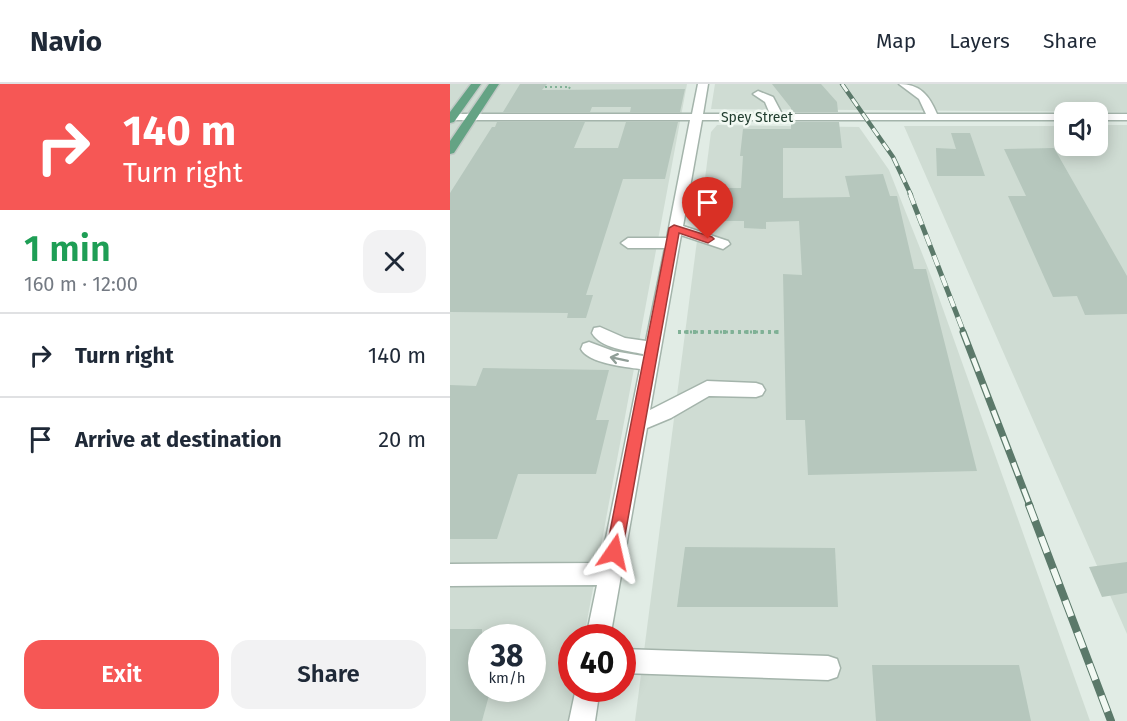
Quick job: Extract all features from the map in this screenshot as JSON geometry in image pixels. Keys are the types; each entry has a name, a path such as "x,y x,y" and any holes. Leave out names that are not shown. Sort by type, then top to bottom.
{"main road":[{"path":"451,118 476,84"},
{"path":"450,150 494,84"}],"street":[{"path":"601,624 703,84"},
{"path":"904,84 924,97 933,117"},
{"path":"758,94 768,97 777,117"},
{"name":"Spey Street","path":"451,118 1054,117"},
{"path":"1108,117 1127,117"},
{"path":"628,243 673,236 723,244"},
{"path":"600,333 652,357"},
{"path":"589,349 611,358 652,357"},
{"path":"639,423 665,412 706,388 756,390"},
{"path":"450,575 610,574"},
{"path":"636,661 828,668"},
{"path":"582,721 585,702"}],"path":[{"path":"545,87 570,87 568,90"},
{"path":"678,332 780,332"}],"shaded area":[{"path":"450,84 687,84 586,624 558,624 558,702 573,702 569,721 450,721"},
{"path":"715,84 1127,84 1127,112 1108,112 1108,102 1054,102 1054,111 711,109"},
{"path":"717,125 859,127 889,170 933,281 1090,721 635,721 711,132"},
{"path":"1108,125 1127,125 1127,634 904,126 1054,126 1054,156 1108,156"}],"building":[{"path":"520,84 547,84 542,90 685,89 680,112 630,112 631,107 592,107 590,112 503,112"},
{"path":"772,84 821,84 837,102 838,112 791,112 791,108"},
{"path":"497,122 585,122 574,148 618,148 626,122 678,122 665,179 623,179 586,295 593,295 586,318 567,318 568,313 450,312 450,193"},
{"path":"791,122 839,122 842,148 783,148 783,198 850,197 845,176 883,174 890,196 897,196 914,269 926,269 977,471 808,475 805,420 786,420 783,274 802,275 799,221 766,222 766,229 744,228 744,221 699,221 702,202 709,202 711,188 741,188 743,156 740,156 743,129 791,129"},
{"path":"951,133 970,133 985,176 937,176 936,148 956,149"},
{"path":"1054,148 1054,156 1059,156 1127,276 1127,314 1085,315 1077,296 1053,297 1008,196 1026,196 1004,149"},
{"path":"483,368 609,370 596,420 609,420 596,474 518,474 497,539 450,539 450,385 476,386"},
{"path":"685,547 835,548 838,607 677,607"},
{"path":"1127,562 1127,593 1102,597 1089,567"},
{"path":"450,629 468,629 468,702 487,702 482,721 450,721"},
{"path":"872,665 1019,665 1031,721 876,721"}],"railway":[{"path":"842,84 893,157 911,195"},
{"path":"910,194 964,333"},
{"path":"963,332 1030,506"},
{"path":"1029,505 1111,721"}],"route":[{"path":"614,552 674,228 708,239"}]}
